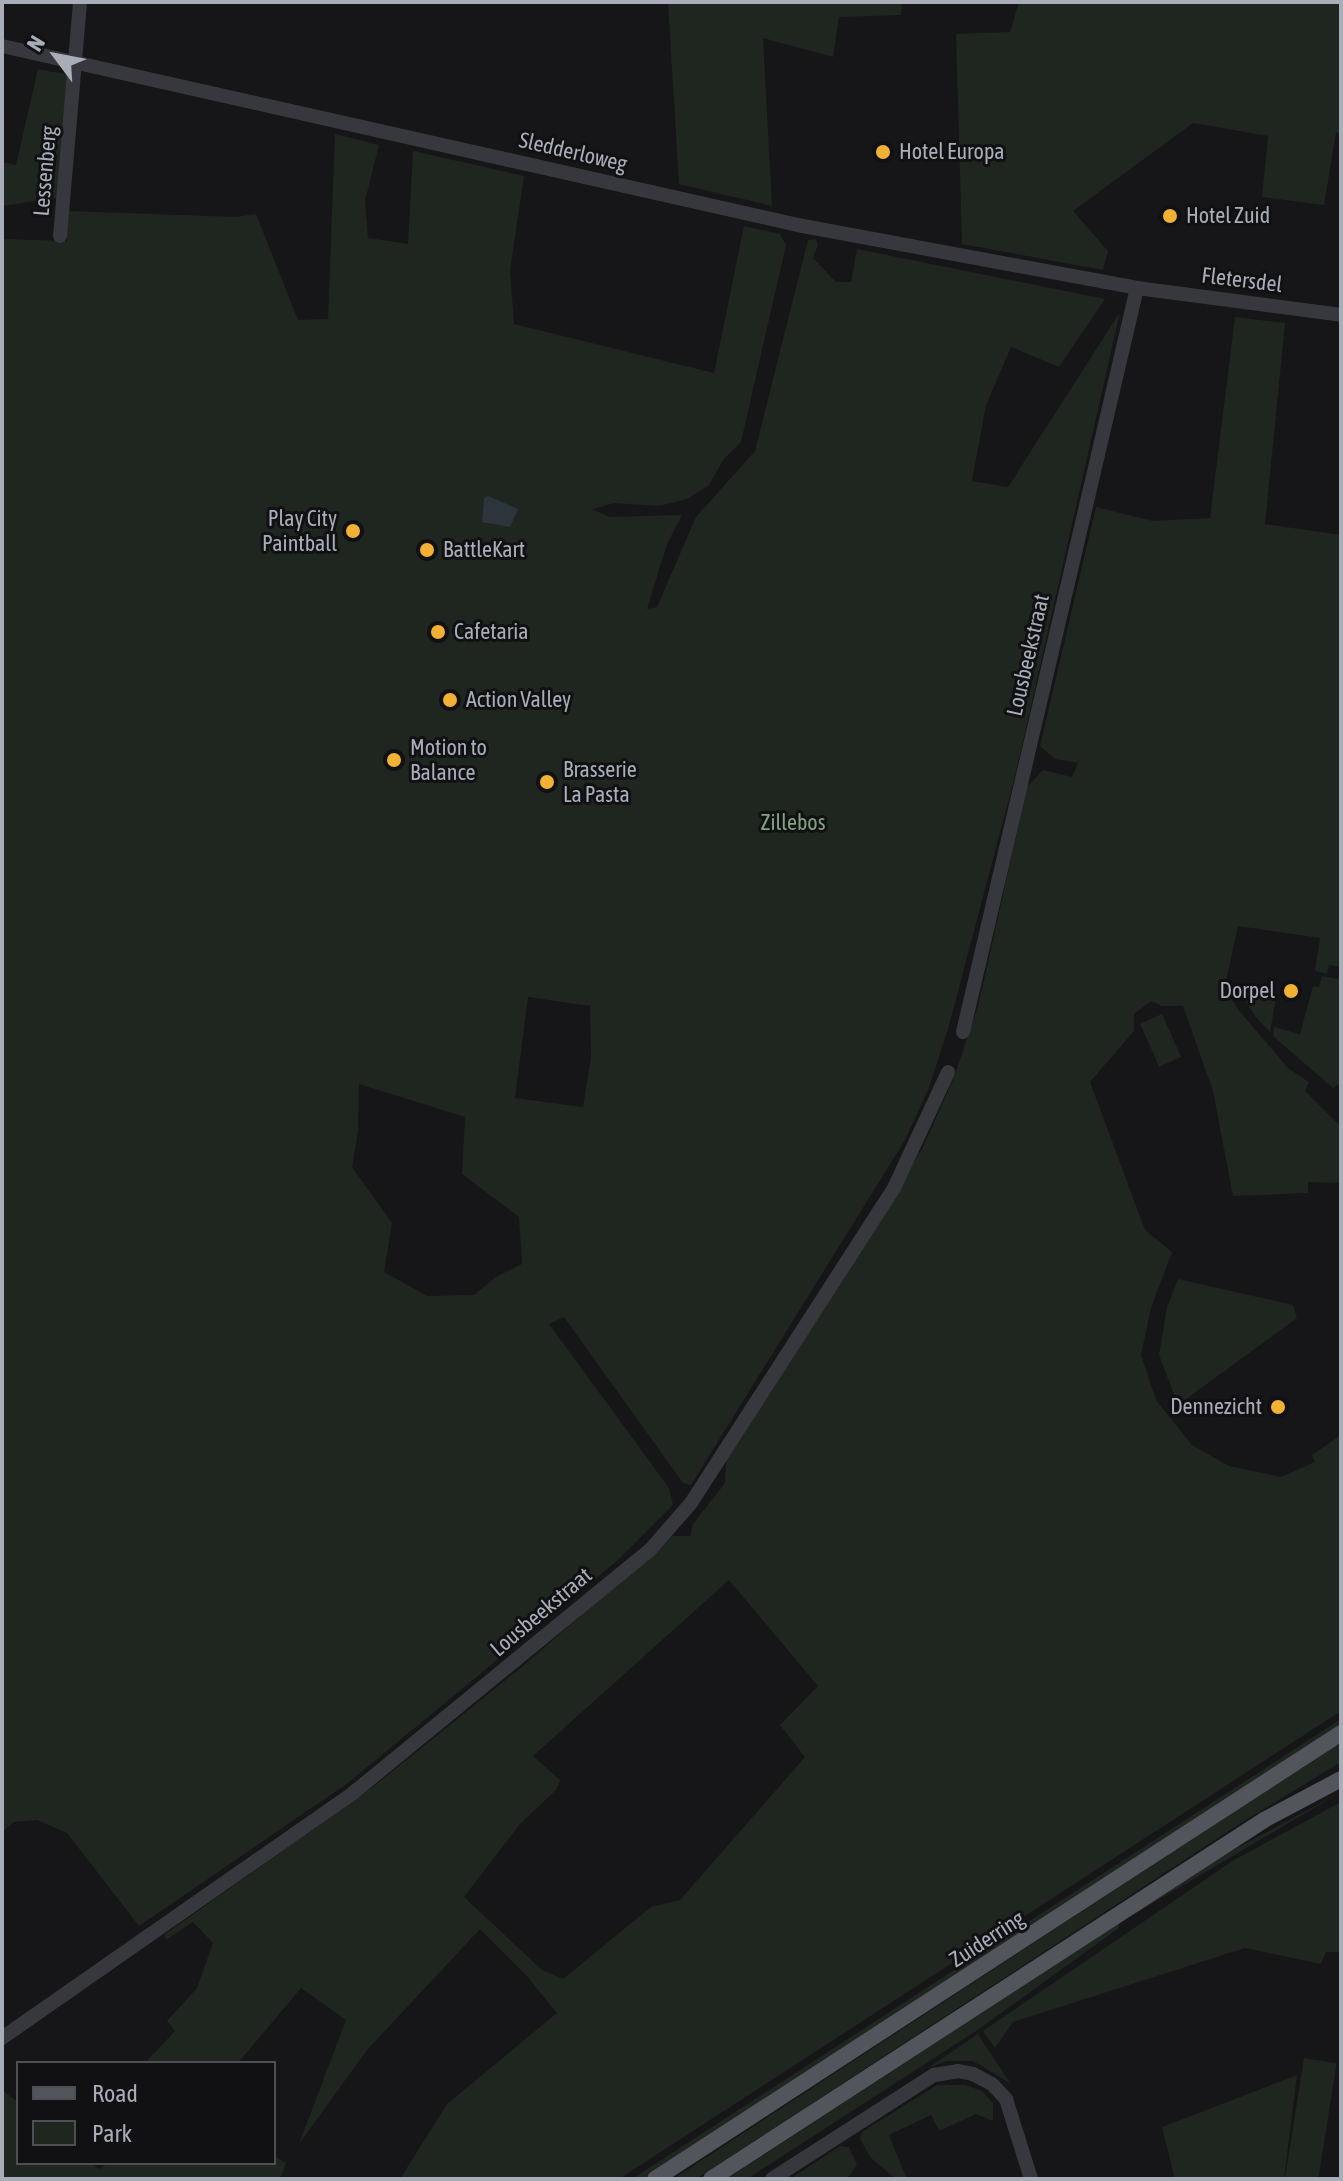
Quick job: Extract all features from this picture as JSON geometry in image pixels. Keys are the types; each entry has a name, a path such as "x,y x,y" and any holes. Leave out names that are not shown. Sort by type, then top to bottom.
{"main road":[{"name":"Zuiderring","path":"655,2179 1341,1733"},
{"path":"711,2179 1264,1820 1341,1779"}],"street":[{"name":"Lessenberg","path":"60,236 80,2"},
{"name":"Sledderloweg","path":"2,46 803,226 1137,288"},
{"name":"Fletersdel","path":"1137,288 1341,315"},
{"name":"Lousbeekstraat","path":"963,1032 1137,288"},
{"name":"Lousbeekstraat","path":"2,2038 353,1793 650,1550 691,1503 894,1188 948,1072"},
{"path":"772,2179 934,2075 973,2074 999,2091 1009,2107 1031,2179"}],"green space":[{"path":"668,2 902,2 901,15 839,17 833,57 763,38 772,206 679,184"},
{"path":"1019,2 1341,2 1341,132 1336,133 1324,205 1262,197 1268,136 1193,123 1073,211 1108,251 1103,270 962,244 956,34 1010,32"},
{"path":"38,69 70,75 59,197 2,206 2,162 16,165"},
{"name":"Zillebos","path":"335,134 379,145 365,201 368,238 408,244 413,151 524,176 510,271 514,324 714,373 744,226 780,234 786,245 741,442 723,460 709,485 687,499 659,506 614,503 592,509 609,517 682,515 667,544 647,609 657,607 696,517 755,451 808,240 816,239 818,245 813,258 836,282 851,282 857,249 1105,299 1059,367 1011,347 986,405 972,481 1008,487 1120,312 1016,772 948,1029 928,1090 905,1140 691,1485 683,1483 564,1317 549,1324 669,1488 673,1505 618,1560 348,1783 139,1926 67,1833 37,1820 14,1822 2,1832 2,239 67,241 67,211 236,217 256,214 298,320 328,319","holes":["528,997 590,1006 591,1057 583,1107 515,1098","359,1084 465,1117 462,1174 519,1217 522,1264 496,1277 474,1295 427,1296 384,1272 392,1223 352,1167 358,1131"]},
{"path":"1235,317 1285,323 1265,524 1341,535 1341,1082 1333,1088 1273,1036 1274,1027 1300,1034 1313,986 1319,987 1322,976 1338,979 1340,967 1329,965 1327,974 1315,971 1320,938 1238,926 1226,981 1230,997 1240,1012 1288,1068 1309,1082 1305,1091 1341,1127 1341,1183 1308,1182 1308,1193 1233,1196 1213,1091 1183,1006 1162,1006 1151,1001 1134,1014 1134,1031 1090,1082 1145,1230 1172,1252 1151,1308 1141,1355 1156,1400 1192,1445 1229,1466 1281,1477 1315,1462 1312,1455 1341,1435 1341,1711 619,2179 400,2179 447,2104 557,2013 526,1975 480,1929 367,2050 299,2144 346,2020 301,1988 240,2061 147,2061 175,2031 167,2021 197,1988 213,1943 193,1922 166,1940 164,1935 373,1787 523,1666 672,1536 690,1536 693,1524 725,1483 726,1461 922,1149 953,1080 978,1007 1027,787 1043,770 1072,777 1078,763 1055,759 1040,746 1096,507 1153,521 1210,518","holes":["729,1580 818,1686 780,1725 805,1757 680,1900 651,1907 563,1979 542,1970 464,1897 520,1824 556,1790 560,1780 533,1756"]},
{"path":"1239,991 1276,999 1270,1032 1255,1016"},
{"path":"1162,1014 1181,1057 1159,1067 1140,1024"},
{"path":"1178,1279 1293,1305 1297,1318 1178,1405 1159,1355 1167,1307"},
{"path":"1341,1719 1341,1724 643,2179 632,2179"},
{"path":"1341,1742 1341,1762 1244,1821 696,2179 673,2179"},
{"path":"1341,1792 1125,1919 1226,1854"},
{"path":"1341,1802 1341,1952 1326,1952 1321,1964 1245,1948 1013,2022 995,2048 983,2031 1234,1860"},
{"path":"1118,1924 1119,1928 976,2031 747,2179 727,2179"},
{"path":"978,2034 1010,2083 973,2061 946,2061 928,2068"},
{"path":"1304,2058 1337,2063 1318,2179 1285,2178"},
{"path":"1297,2075 1284,2179 1175,2179 1162,2127"},
{"path":"937,2085 965,2085 982,2091 993,2103 993,2121 976,2114 939,2131 931,2115 889,2135 906,2177 896,2179 871,2158 860,2139 862,2132"},
{"path":"2,2090 16,2100 16,2165 94,2165 99,2169 105,2165 276,2165 276,2157 286,2163 280,2179 2,2179"},
{"path":"840,2146 849,2147 857,2165 847,2179 790,2179"}],"shaded area":[{"path":"488,496 518,509 510,527 482,522 484,498"}],"place":[{"name":"Hotel Europa","path":"883,152"},
{"name":"Hotel Zuid","path":"1170,216"},
{"name":"Play City Paintball","path":"353,531"},
{"name":"BattleKart","path":"427,550"},
{"name":"Cafetaria","path":"438,632"},
{"name":"Action Valley","path":"450,700"},
{"name":"Motion to Balance","path":"394,760"},
{"name":"Brasserie La Pasta","path":"547,782"},
{"name":"Dorpel","path":"1291,991"},
{"name":"Dennezicht","path":"1278,1407"}]}
